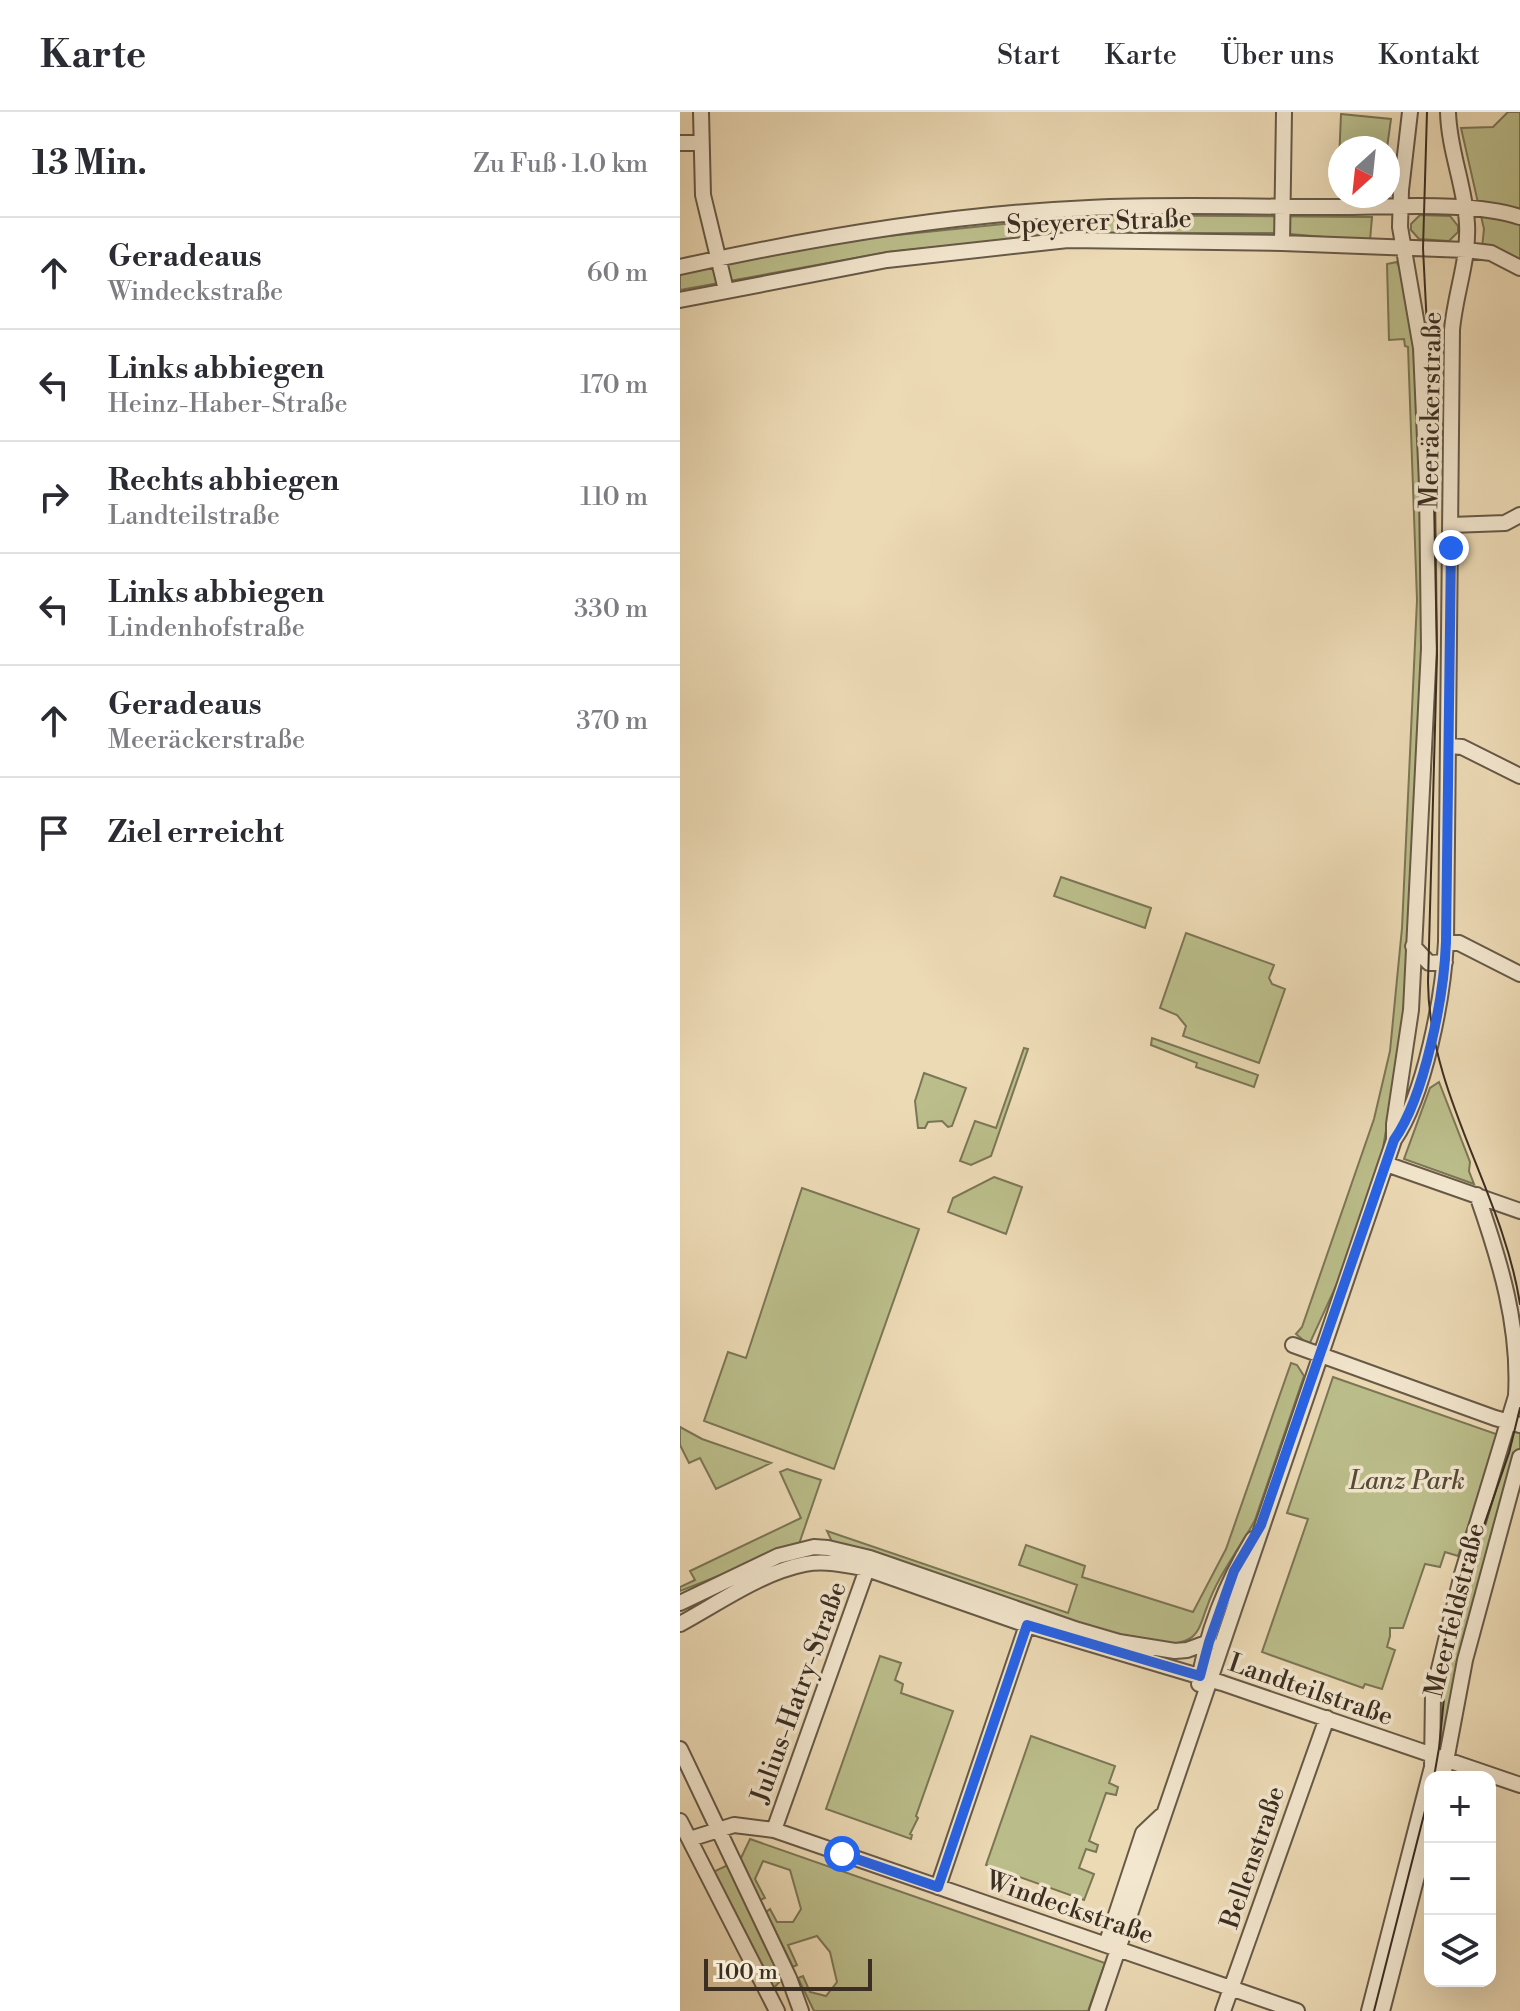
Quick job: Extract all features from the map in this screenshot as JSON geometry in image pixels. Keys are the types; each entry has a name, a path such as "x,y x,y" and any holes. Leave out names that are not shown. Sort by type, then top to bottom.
{"street":[{"path":"701,112 703,195 726,290"},
{"path":"1282,243 1284,112"},
{"name":"Meeräckerstraße","path":"1394,1140 1411,1010 1429,648 1429,543 1421,348 1402,247 1400,207 1410,112"},
{"name":"Meeräckerstraße","path":"1261,1525 1394,1140 1404,1126 1433,1035 1445,962 1450,746 1452,330 1466,250 1466,209 1452,154 1448,112"},
{"path":"680,143 701,143"},
{"name":"Speyerer Straße","path":"680,267 838,235 951,218 1088,208 1328,207"},
{"name":"Speyerer Straße","path":"1400,207 1496,211 1520,217"},
{"name":"Speyerer Straße","path":"680,300 887,260 1068,240 1466,250 1491,253 1520,268"},
{"path":"1424,412 1441,412 1453,428"},
{"path":"1451,525 1505,523 1520,515"},
{"path":"1450,746 1462,747 1519,773"},
{"path":"1446,942 1459,943 1520,974"},
{"path":"1413,946 1429,963 1445,962"},
{"path":"1386,1164 1520,1211"},
{"name":"Meerfeldstraße","path":"1442,1771 1433,1694 1462,1574 1515,1424 1518,1370 1515,1332 1499,1262 1477,1195"},
{"path":"1293,1345 1515,1424"},
{"name":"Meerfeldstraße","path":"1369,2011 1432,1767 1438,1757 1520,1457"},
{"path":"1097,2011 1112,1947 1164,1813 1195,1720 1205,1678 1209,1642 1234,1571 1261,1525"},
{"path":"1205,1678 1250,1569 1261,1525"},
{"name":"Landteilstraße","path":"682,1600 778,1556 814,1547 828,1548 870,1558 1119,1642 1175,1651 1209,1642"},
{"name":"Landteilstraße","path":"680,1624 721,1600 786,1569 821,1563 867,1569 1027,1625 1327,1718 1520,1785"},
{"name":"Julius-Hatry-Straße","path":"774,1830 867,1569"},
{"path":"938,1887 1027,1625"},
{"name":"Bellenstraße","path":"1223,2011 1327,1718"},
{"path":"680,1749 789,1978 801,2011"},
{"path":"680,1821 777,2011"},
{"name":"Windeckstraße","path":"690,1839 744,1825 774,1830 1297,2011"},
{"path":"1382,2011 1426,1843"}],"green space":[{"path":"1508,112 1520,112 1520,268 1482,248 1484,229 1461,128 1493,127"},
{"path":"1341,114 1391,119 1389,136 1340,136"},
{"path":"1089,215 1372,217 1370,241 1278,233 1070,233 888,252 680,290 680,273 849,240"},
{"path":"1420,215 1450,216 1458,226 1458,232 1449,241 1419,239 1411,230 1411,224"},
{"path":"1397,262 1417,349 1427,583 1410,956 1400,1047 1381,1160 1351,1253 1309,1345 1296,1334 1302,1327 1374,1119 1390,1051 1402,928 1417,600 1408,347 1404,339 1389,340 1387,264"},
{"path":"1061,877 1151,908 1145,928 1054,896"},
{"path":"1186,933 1274,965 1269,978 1272,984 1285,989 1259,1063 1183,1036 1186,1026 1177,1015 1160,1008"},
{"path":"1152,1038 1258,1075 1254,1087 1196,1067 1197,1063 1151,1045"},
{"path":"1024,1048 1028,1049 991,1156 971,1165 960,1161 975,1121 996,1128"},
{"path":"924,1073 966,1088 952,1126 948,1127 942,1121 928,1122 925,1128 918,1128 915,1101"},
{"path":"1439,1082 1470,1162 1469,1171 1474,1184 1404,1159 1430,1088"},
{"path":"994,1177 1022,1187 1006,1234 948,1212 953,1198"},
{"path":"802,1188 919,1229 834,1469 704,1421 728,1352 746,1358"},
{"path":"1291,1363 1297,1365 1304,1376 1255,1520 1217,1584 1198,1629 1182,1642 1158,1644 1127,1639 833,1544 827,1531 1068,1613 1077,1585 1019,1565 1026,1545 1085,1566 1082,1577 1193,1612 1226,1549"},
{"name":"Lanz Park","path":"1333,1377 1499,1435 1458,1556 1445,1552 1440,1567 1425,1564 1403,1628 1390,1628 1387,1647 1395,1650 1382,1689 1365,1684 1363,1688 1262,1652 1308,1519 1287,1513"},
{"path":"1516,1424 1520,1425 1520,1457 1445,1758 1432,1755 1433,1694"},
{"path":"680,1427 702,1439 771,1463 716,1489 700,1458 689,1463 680,1445"},
{"path":"787,1469 821,1480 799,1544 680,1591 680,1587 695,1580 690,1571 801,1518 780,1472"},
{"path":"880,1656 901,1663 895,1680 903,1684 901,1693 953,1711 910,1834 911,1839 826,1809"},
{"path":"1031,1736 1115,1766 1109,1783 1118,1787 1116,1795 1106,1793 1089,1841 1098,1845 1096,1852 1086,1849 1079,1868 1094,1874 1084,1900 986,1865"},
{"path":"750,1839 1105,1963 1088,2011 814,2011 798,1978 803,1976 810,1992 826,1996 837,1982 830,1952 817,1936 788,1945 797,1965 793,1967 766,1912 770,1909 777,1922 793,1922 801,1909 790,1870 763,1861 755,1879 765,1898 760,1900 740,1860"},
{"path":"730,1864 784,1977 769,1993 711,1873"}],"tram line":[{"path":"1427,112 1423,248 1433,446 1437,655 1428,982 1440,1064 1499,1223 1520,1304"},
{"path":"1435,1771 1447,1668 1483,1528 1509,1453 1520,1408"},
{"path":"1374,2011 1424,1815"}],"route":[{"path":"842,1854 938,1887 1027,1625 1200,1676 1234,1571 1261,1525 1394,1140 1410,1110 1433,1035 1444,978 1446,942 1451,548"}]}
